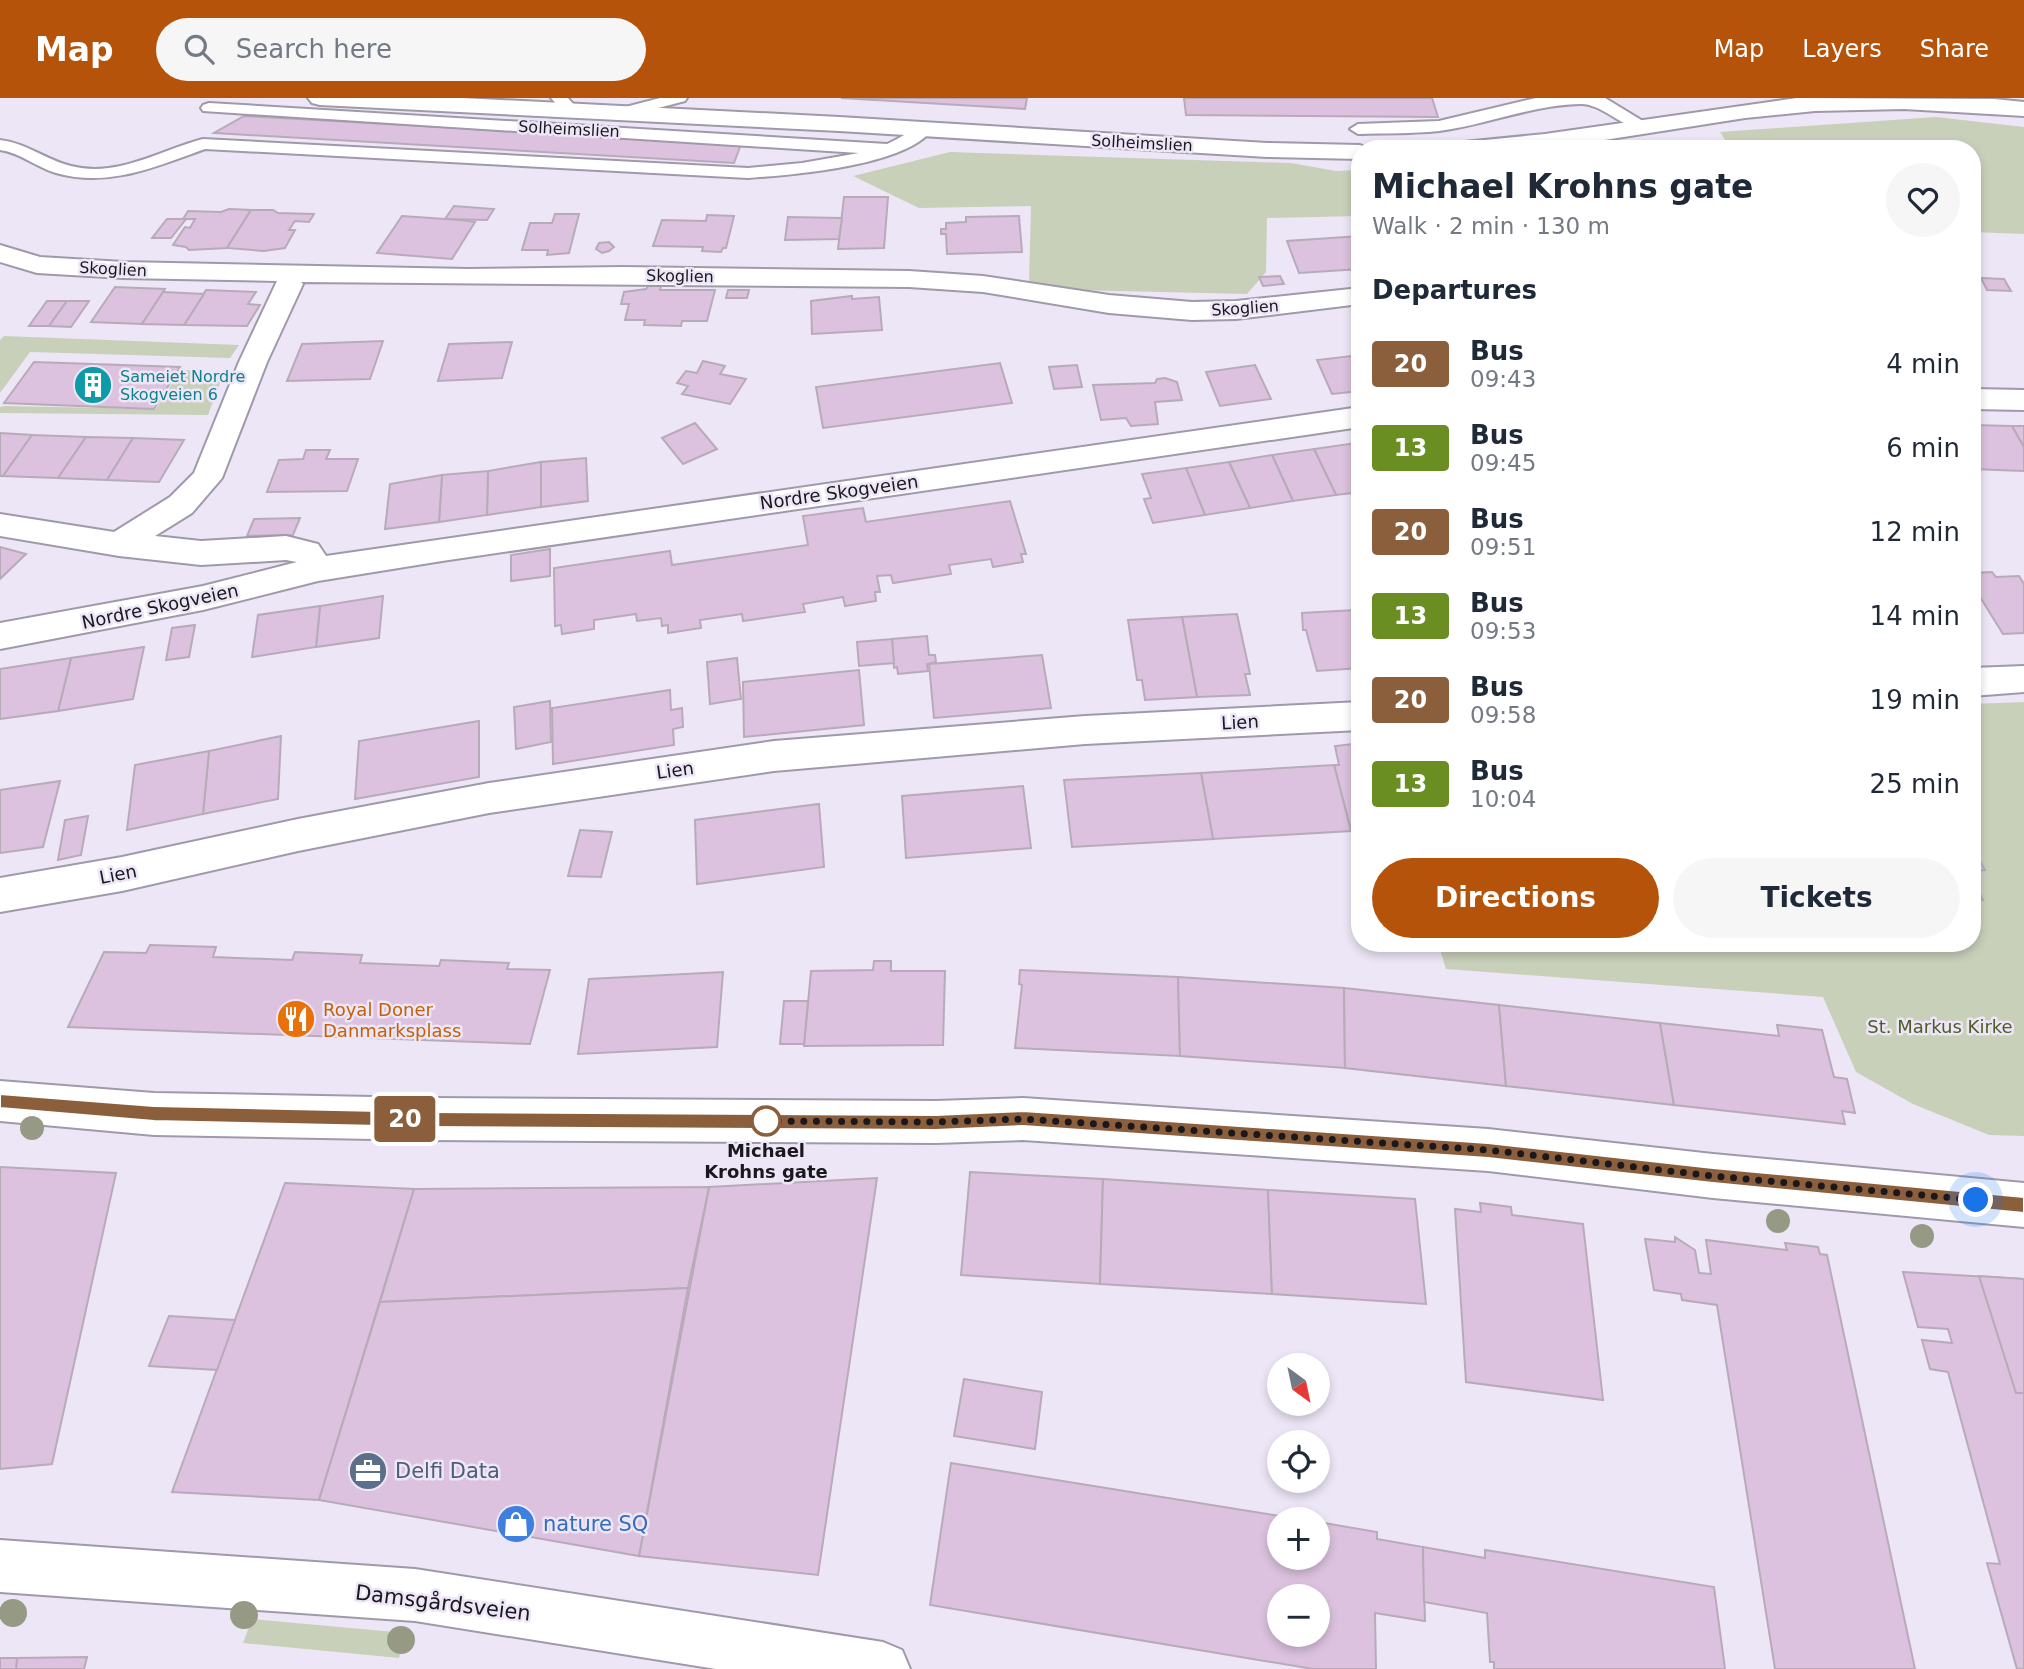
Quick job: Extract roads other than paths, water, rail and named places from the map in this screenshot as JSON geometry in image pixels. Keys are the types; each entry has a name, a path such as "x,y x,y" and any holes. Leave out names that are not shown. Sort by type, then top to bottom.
{"street":[{"name":"Solheimslien","path":"320,98 565,105 616,114 1267,150 1351,142"},
{"path":"1557,140 1643,125 1788,106 1913,102 2024,109"},
{"name":"Skoglien","path":"0,253 37,265 123,270 468,277 622,275 909,279 983,284 1109,304 1192,311 1236,310 1351,297"},
{"path":"119,544 181,505 207,478 253,362 289,284"},
{"path":"1981,399 2024,400"},
{"name":"Nordre Skogveien","path":"0,636 190,600 318,569 1351,418"},
{"path":"0,525 119,544 201,552 285,548 307,552 318,569"},
{"path":"1981,681 2024,679"},
{"name":"Lien","path":"0,895 122,874 298,835 489,798 774,756 1085,730 1351,716"},
{"path":"0,1101 154,1114 427,1119 936,1122 1023,1119 1488,1150 1713,1176 2024,1205"},
{"name":"Damsgårdsveien","path":"0,1566 415,1595 883,1669"}],"lane":[{"path":"616,114 679,98"},
{"name":"Solheimslien","path":"1364,140 1439,126 1544,101 1584,99 1602,102 1643,125"},
{"name":"Solheimslien","path":"209,108 889,149"},
{"path":"0,145 22,148 54,167 93,175 125,171 203,144 748,173 807,170 860,159 912,140 924,130"}],"place":[{"name":"Sameiet Nordre Skogveien 6","path":"93,385"},
{"name":"Royal Doner Danmarksplass","path":"296,1019"},
{"name":"Michael Krohns gate","path":"766,1121"},
{"name":"Delfi Data","path":"368,1471"},
{"name":"nature SQ","path":"516,1524"}],"park label":[{"name":"St. Markus Kirke","path":"1940,1026"}]}
